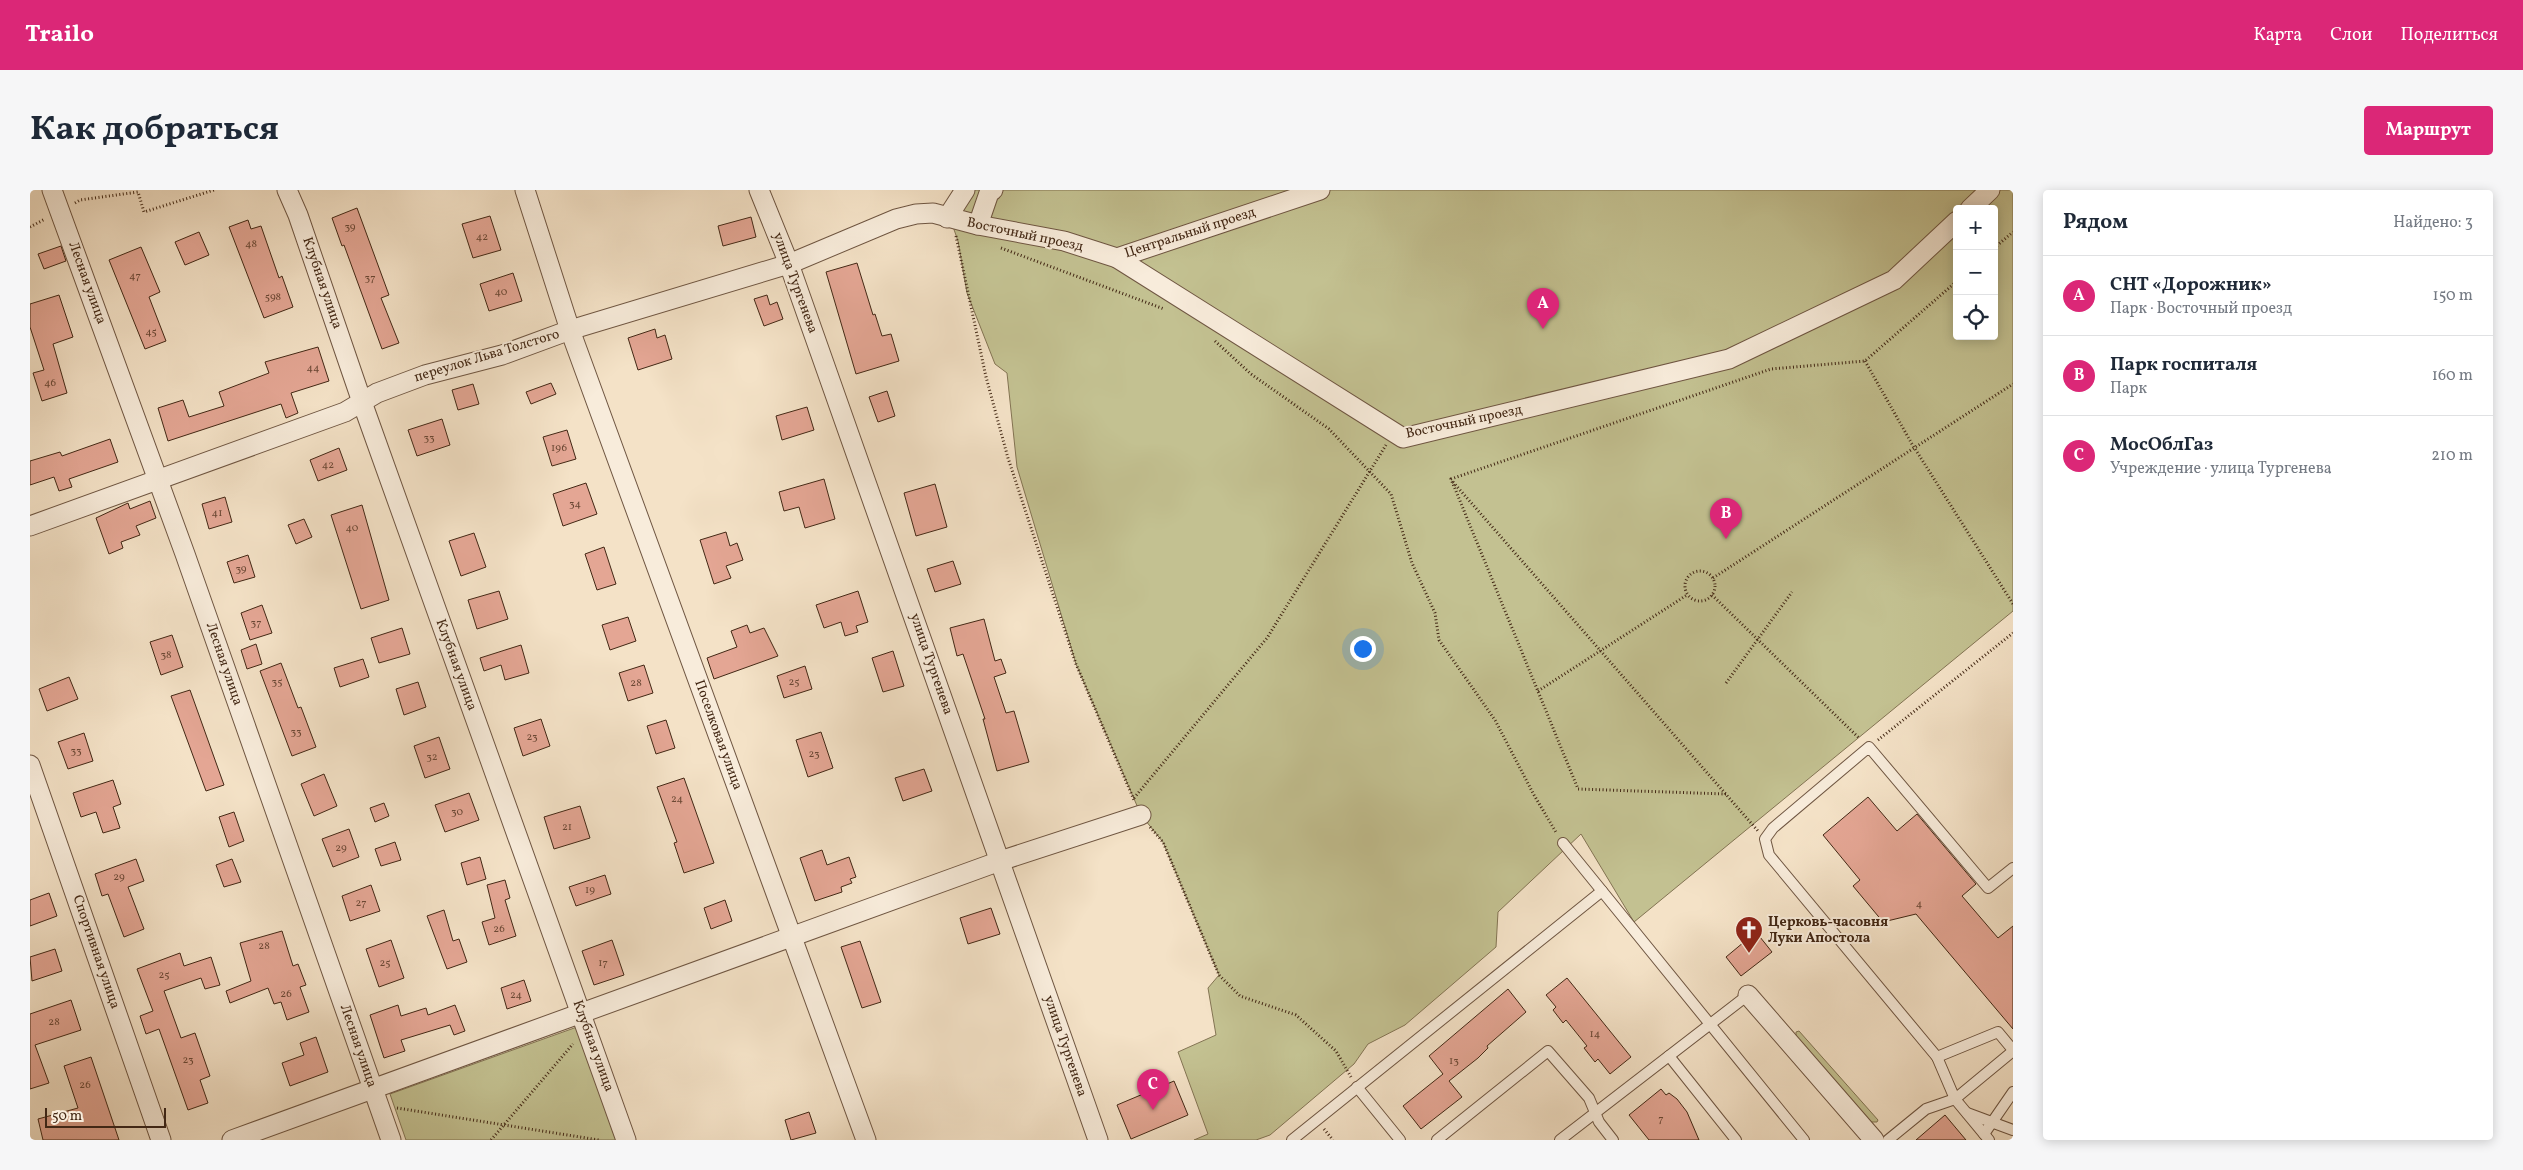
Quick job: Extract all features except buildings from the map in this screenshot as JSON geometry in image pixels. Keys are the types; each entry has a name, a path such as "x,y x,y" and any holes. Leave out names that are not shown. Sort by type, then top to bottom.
{"street":[{"name":"Лесная улица","path":"52,190 158,480 391,1140"},
{"name":"Клубная улица","path":"287,190 301,224 362,402 626,1140"},
{"name":"Поселковая улица","path":"526,190 570,330 866,1140"},
{"name":"улица Тургенева","path":"759,190 790,264 1098,1140"},
{"path":"949,218 965,190"},
{"path":"978,225 989,193 993,190"},
{"name":"Центральный проезд","path":"1117,258 1320,190"},
{"path":"1974,205 1990,190"},
{"name":"переулок Льва Толстого","path":"30,526 345,412 377,393 425,375 502,355 570,330 790,264 896,219 916,214 933,213 949,218"},
{"name":"Восточный проезд","path":"949,218 1064,241 1117,258 1403,438 1729,360 1894,280 1953,225"},
{"name":"Спортивная улица","path":"30,765 161,1140"},
{"path":"232,1140 373,1089 584,1021 792,937 1000,861 1137,807"},
{"path":"1748,995 1874,1140"}],"lane":[{"path":"2013,868 1988,888 1869,748 1773,828 1765,839 1769,856 1937,1057 1955,1099 1986,1137 1992,1122 2013,1092"},
{"path":"1562,843 1804,1140"},
{"path":"1292,1140 1602,891"},
{"path":"1560,1140 1748,995"},
{"path":"1888,1140 1926,1109 1955,1099 2013,1050 1998,1032 1937,1057"},
{"path":"1437,1140 1548,1051 1589,1098 1599,1122 1613,1140"},
{"path":"1668,1056 1736,1140"},
{"path":"1357,1087 1400,1140"},
{"path":"1966,1112 2013,1130"}],"path":[{"path":"30,227 80,200 138,192 144,212 214,190"},
{"path":"949,218 958,241 986,377 1008,458 1076,664 1137,807 1163,842 1219,975 1240,996 1296,1016 1336,1051 1357,1087"},
{"path":"1998,245 2013,232"},
{"path":"992,244 1172,312"},
{"path":"1451,479 1771,369 1865,361 1953,284"},
{"path":"1209,336 1252,374 1329,429 1391,494 1412,563 1436,613 1439,640 1495,720 1534,795 1562,843"},
{"path":"1865,361 1914,447 2013,604"},
{"path":"1713,578 2013,384"},
{"path":"1137,807 1267,638 1394,432"},
{"path":"1451,479 1765,839"},
{"path":"1451,479 1578,789 1726,794"},
{"path":"1705,572 1713,578 1715,586 1712,595 1700,601 1687,595 1684,586 1691,574 1705,572"},
{"path":"1726,683 1792,592"},
{"path":"1538,691 1687,595"},
{"path":"1712,595 1869,748 2013,633"},
{"path":"491,1140 584,1021"},
{"path":"395,1108 599,1140"}],"shaded area":[{"path":"965,190 2013,190 2013,611 1634,922 1581,834 1498,912 1496,947 1405,1025 1368,1044 1354,1064 1270,1135 1256,1140 1194,1140 1208,1134 1178,1052 1216,1035 1208,988 1219,975 1163,842 1141,815 1076,664 1017,467 1007,373 995,364 967,293 958,241 950,218"},
{"path":"577,1027 617,1140 406,1140 390,1094"},
{"path":"1799,1031 1878,1120 1877,1122 1870,1122 1796,1036 1796,1032"}],"place":[{"name":"СНТ «Дорожник»","path":"1543,329"},
{"name":"Парк госпиталя","path":"1726,539"},
{"name":"Церковь-часовня Луки Апостола","path":"1749,954"},
{"name":"МосОблГаз","path":"1153,1110"}]}
